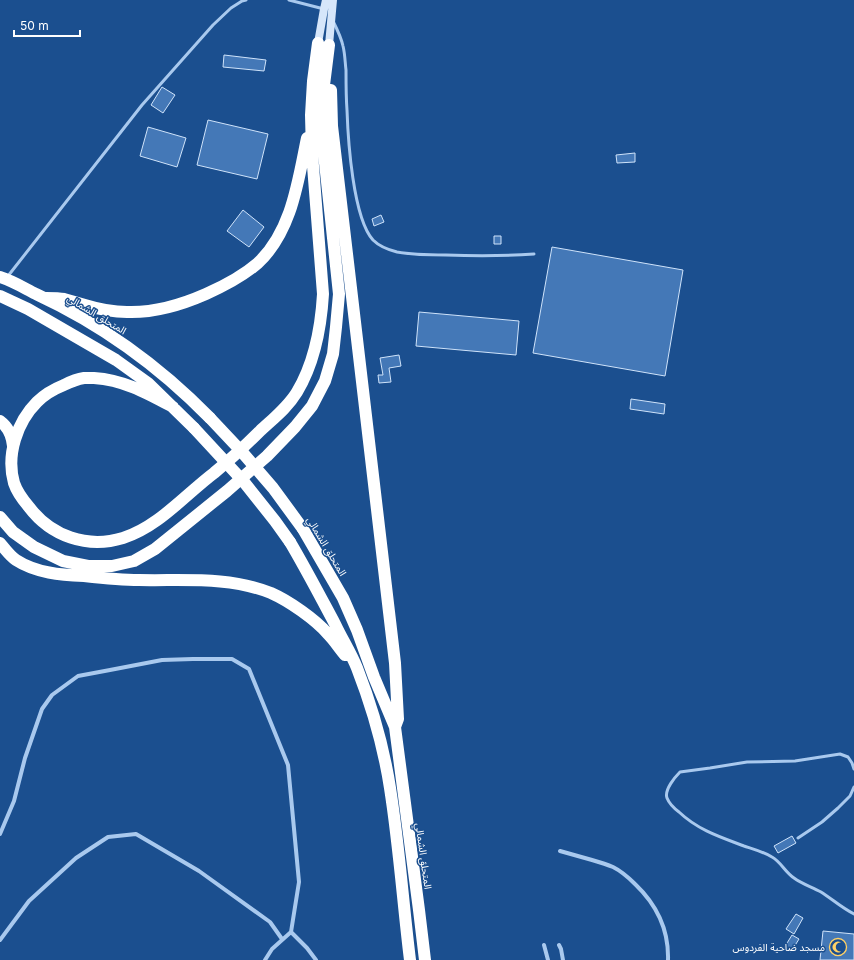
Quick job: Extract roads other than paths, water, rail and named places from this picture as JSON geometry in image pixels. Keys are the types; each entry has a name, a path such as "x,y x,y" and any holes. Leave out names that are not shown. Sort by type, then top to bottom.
{"highway":[{"path":"173,407 128,384 104,379 84,378 68,383 51,391 38,401 26,414 17,432 13,447 12,462 14,484 22,499 34,514 48,527 62,535 76,540 92,542 108,542 124,538 140,531 169,511 232,458 286,407 297,392 314,354 322,317 323,294 312,152 311,115 313,81 324,44"},
{"path":"0,517 13,532 34,547 63,561 88,566 112,566 134,561 155,549 227,491 281,442 312,406 325,381 333,354 338,294 323,144 322,117 324,44"},
{"path":"324,44 332,126 395,663 398,719 395,726"},
{"path":"46,298 64,299 103,310 145,312 198,298 219,288 248,270 257,263 272,246 278,237 288,215 298,181 311,115"},
{"name":"المتحلق الشمالي","path":"3,278 46,298 106,333 141,357 189,397 242,452 273,488 303,529 343,598 395,726 425,960"},
{"path":"0,296 28,309 116,360 148,383 194,428 244,482 290,542 314,584 357,668 370,705 390,786 402,874 410,960"},
{"path":"0,421 5,425 10,435 13,447"},
{"path":"0,542 8,553 16,560 26,565 64,575 136,580 221,581 256,588 271,593 285,600 314,620 357,668"}],"main road":[{"path":"324,44 324,9 326,0"},
{"path":"324,44 332,17 333,0"}],"street":[{"path":"0,834 14,801 25,758 42,709 52,695 78,676 162,660 232,659 249,669 288,765 299,882 291,932 272,948 265,960"},
{"path":"0,940 29,901 76,858 108,837 136,834 199,871 270,922 282,939"},
{"path":"560,851 611,866 622,872 641,889 660,916 667,941 668,960"},
{"path":"291,932 307,948 316,960"},
{"path":"544,945 548,960"},
{"path":"559,946 563,960"}],"lane":[{"path":"3,278 142,105 213,25 231,8 246,0"},
{"path":"289,0 324,9"},
{"path":"332,17 341,38 345,55 347,112 355,191 360,213 373,240 383,247 397,252 421,255 506,256 534,254"},
{"path":"854,769 848,757 840,754 795,761 747,762 680,772 672,780 667,792 667,798 675,809 702,829 773,857 782,864 789,874 795,879 820,892 854,914"},
{"path":"798,838 822,822 838,808 850,796 854,787"}],"place":[{"name":"مسجد ضاحية الفردوس","path":"838,947"}]}
